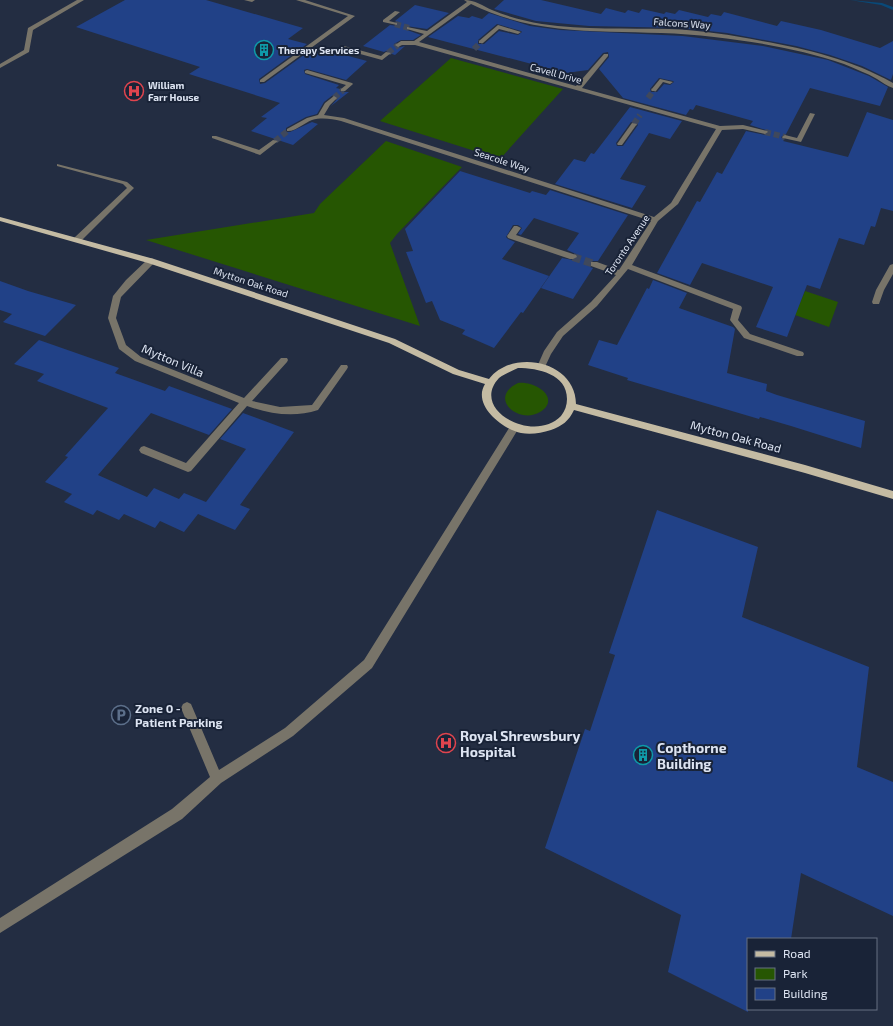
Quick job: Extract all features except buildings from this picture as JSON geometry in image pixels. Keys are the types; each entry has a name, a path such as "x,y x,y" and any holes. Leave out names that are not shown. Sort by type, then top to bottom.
{"main road":[{"name":"Mytton Oak Road","path":"1,221 77,240 151,262 392,341 456,372 490,382"},
{"path":"517,365 541,367 562,378 569,386 572,396 572,406 566,416 557,424 550,427 529,431 514,428 503,423 489,408 486,395 490,382 496,374 517,365"},
{"name":"Mytton Oak Road","path":"572,406 805,468 893,495"}],"street":[{"path":"0,66 27,51 30,29 81,0"},
{"path":"247,0 252,0"},
{"path":"262,81 352,16 299,0"},
{"path":"398,45 401,43 414,43 468,1"},
{"name":"Falcons Way","path":"468,1 509,17 533,24 559,28 598,31 644,30 706,34 777,45 838,60 868,72 893,86"},
{"path":"395,24 385,21 397,12"},
{"path":"481,42 498,27 518,32"},
{"path":"409,28 428,33"},
{"name":"Cavell Drive","path":"414,43 468,55 720,128 743,127 765,132"},
{"path":"344,48 382,58 388,53"},
{"path":"578,88 606,55"},
{"path":"307,72 350,84 343,90"},
{"path":"654,90 662,80 670,82"},
{"path":"289,130 304,121 321,115 327,104 334,98"},
{"path":"640,115 644,105"},
{"path":"785,137 799,141 812,114"},
{"name":"Seacole Way","path":"321,115 342,119 655,220"},
{"path":"620,144 634,124"},
{"name":"Toronto Avenue","path":"541,367 547,353 560,334 594,304 621,274 655,220 674,204 700,158 720,128"},
{"path":"214,137 260,153 275,141"},
{"path":"59,165 125,183 131,188 77,240"},
{"path":"517,228 511,236 573,257"},
{"name":"Mytton Villa","path":"151,262 129,282 117,296 112,318 122,347 138,359 267,410 291,412 315,408 344,367"},
{"path":"594,264 621,274"},
{"path":"627,266 738,308 734,320 747,336 800,354"},
{"path":"876,302 880,290 893,267"},
{"path":"144,450 188,468 245,402 284,360"},
{"path":"0,926 177,814 217,778 288,732 368,664 514,428"},
{"path":"187,708 217,778"}],"green space":[{"path":"451,58 563,89 500,159 380,121"},
{"path":"386,141 462,167 390,243 420,326 146,240 314,213 320,204"},
{"path":"805,291 838,302 829,327 795,315"},
{"path":"518,383 532,385 544,392 548,402 546,407 540,412 532,415 523,415 510,408 506,402 505,396 509,389"}],"waterway":[{"path":"852,0 882,4 893,9"}],"tunnel":[{"path":"395,24 409,28"},
{"path":"474,49 481,42"},
{"path":"388,53 398,45"},
{"path":"334,98 343,90"},
{"path":"648,98 654,90"},
{"path":"634,124 640,115"},
{"path":"275,141 289,130"},
{"path":"765,132 785,137"},
{"path":"573,257 594,264"}],"place":[{"name":"Therapy Services","path":"264,50"},
{"name":"William Farr House","path":"134,91"},
{"name":"Zone 0 - Patient Parking","path":"121,715"},
{"name":"Royal Shrewsbury Hospital","path":"446,743"},
{"name":"Copthorne Building","path":"643,755"}]}
